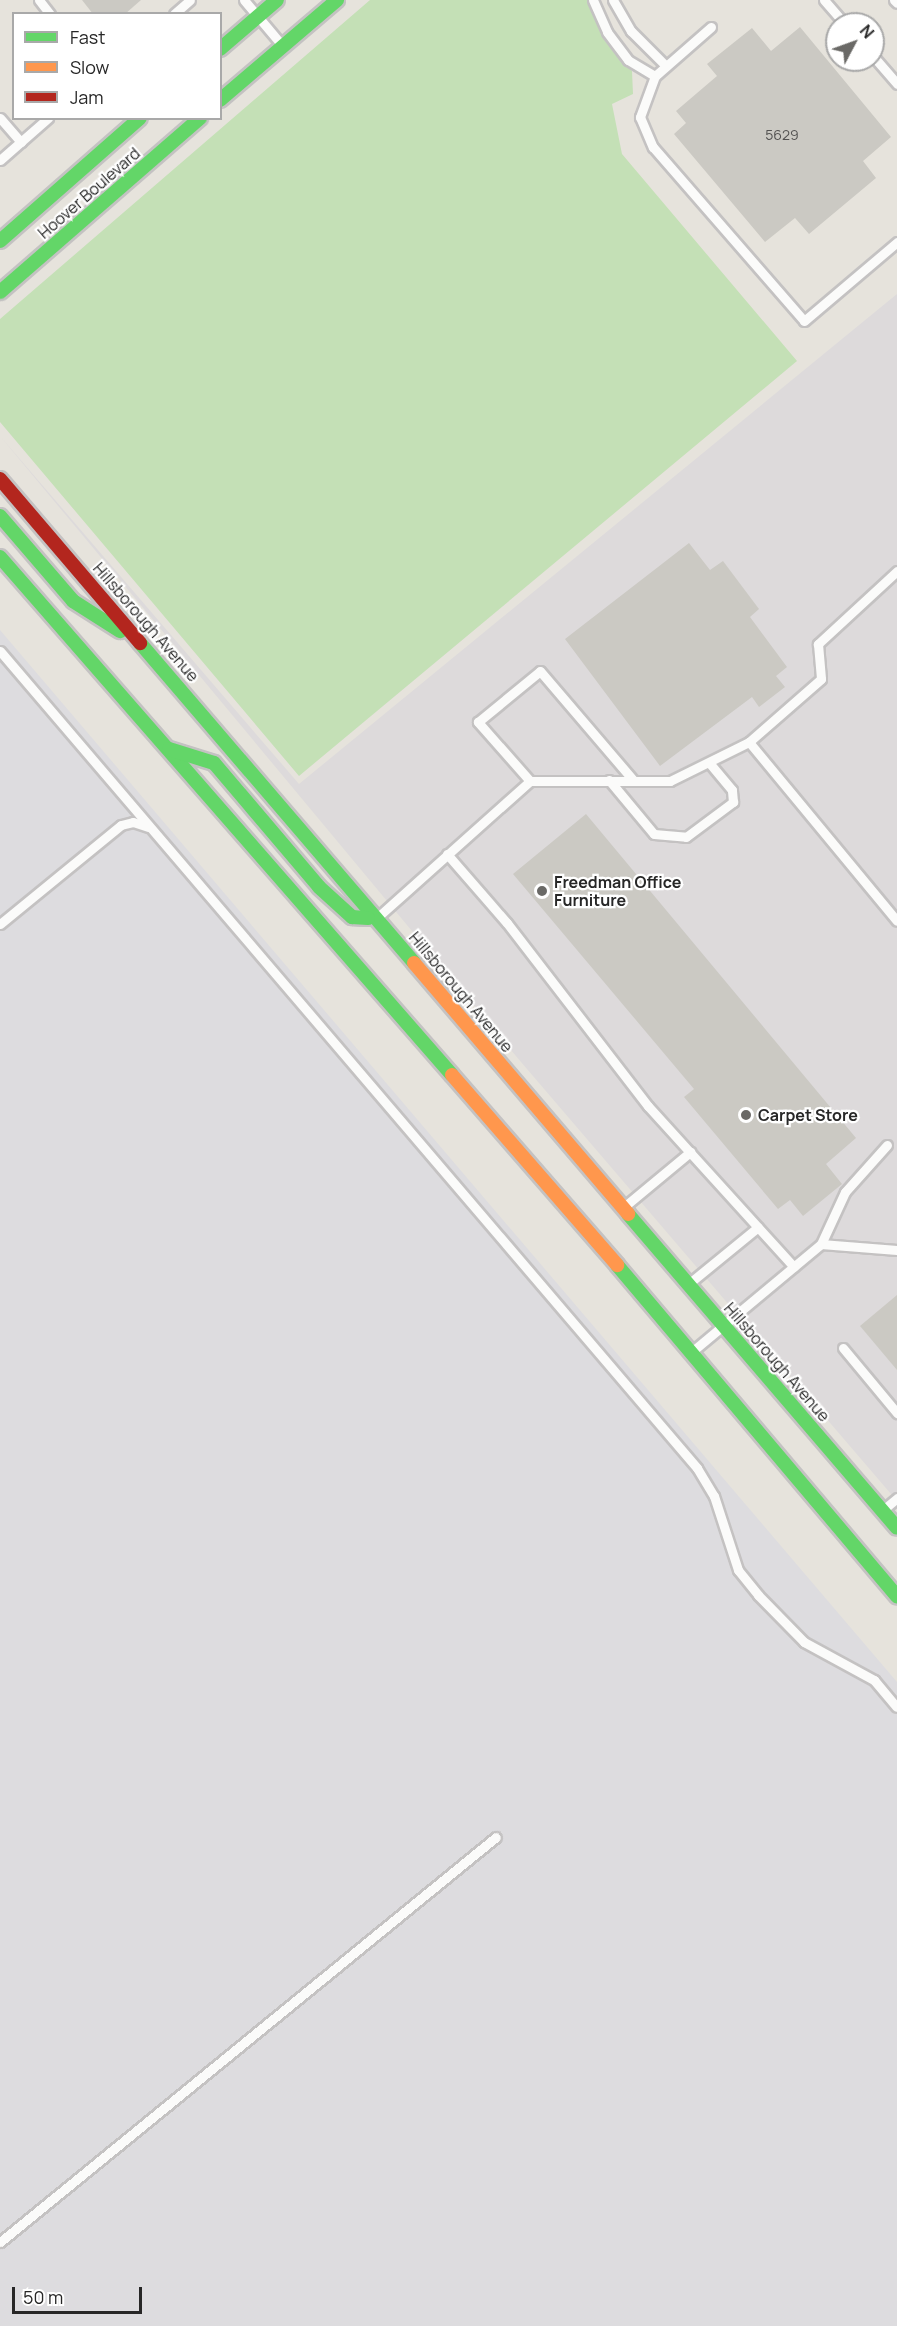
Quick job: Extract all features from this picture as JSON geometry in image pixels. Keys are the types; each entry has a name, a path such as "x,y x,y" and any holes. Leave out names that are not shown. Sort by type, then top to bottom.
{"main road":[{"path":"222,47 277,0"},
{"path":"222,98 337,0"},
{"name":"Hoover Boulevard","path":"0,241 138,120"},
{"name":"Hoover Boulevard","path":"0,292 198,120"},
{"name":"Hillsborough Avenue","path":"0,479 148,649 897,1527"},
{"path":"0,516 73,601 148,649"},
{"path":"0,557 691,1353 897,1596"},
{"path":"169,749 214,763 319,887 352,916 377,918"}],"lane":[{"path":"39,0 48,12"},
{"path":"176,12 190,0"},
{"path":"244,0 283,46"},
{"path":"593,0 607,32 628,60 655,76"},
{"path":"613,0 631,31 665,65"},
{"path":"824,0 834,12"},
{"path":"711,27 655,76 641,110 644,131 804,321 897,242"},
{"path":"885,70 897,84"},
{"path":"0,118 21,142"},
{"path":"0,160 46,120"},
{"path":"377,918 530,781 670,780 749,742 821,680 818,644 897,571"},
{"path":"0,651 697,1468 714,1496 738,1570 758,1596 804,1642 874,1680 897,1707"},
{"path":"530,781 478,722 540,671 633,780"},
{"path":"749,742 897,921"},
{"path":"609,780 654,834 686,837 733,802 732,790 709,763"},
{"path":"0,924 121,825 133,822 150,827"},
{"path":"447,854 507,923 597,1045 794,1267"},
{"path":"691,1353 821,1244 845,1192 886,1145"},
{"path":"623,1207 690,1152"},
{"path":"689,1284 758,1227"},
{"path":"821,1244 897,1250"},
{"path":"843,1348 897,1413"},
{"path":"883,1511 897,1498"},
{"path":"0,2242 496,1837"}],"shaded area":[{"path":"897,294 897,1501 521,1062 0,436 299,784"},
{"path":"0,630 897,1682 897,2326 0,2326"}],"green space":[{"path":"370,0 587,0 602,32 632,71 633,94 612,104 622,154 797,361 299,776 0,422 0,319"}],"building":[{"path":"82,0 141,0 127,12 91,12"},
{"path":"800,27 825,57 825,72 837,72 891,137 863,161 876,178 809,234 795,218 765,242 674,134 686,123 676,111 717,76 707,64 752,28 771,51"},
{"path":"689,543 710,570 723,561 759,609 750,617 787,667 776,676 785,687 759,707 752,697 660,766 565,639"},
{"path":"586,814 856,1138 826,1164 842,1184 803,1216 790,1200 778,1209 684,1097 694,1089 513,874"},
{"path":"897,1295 897,1370 860,1326"}],"traffic: fast":[{"path":"222,47 277,0"},
{"path":"222,98 337,0"},
{"path":"0,241 138,120"},
{"path":"0,292 198,120"},
{"path":"0,516 73,601 120,631"},
{"path":"0,557 452,1075"},
{"path":"140,643 414,963"},
{"path":"169,749 214,763 319,887 352,917 368,918"},
{"path":"628,1214 897,1528"},
{"path":"617,1265 897,1596"}],"traffic: slow":[{"path":"414,963 628,1214"},
{"path":"452,1075 617,1265"}],"traffic: jam":[{"path":"0,479 140,643"}],"place":[{"name":"Freedman Office Furniture","path":"542,891"},
{"name":"Carpet Store","path":"746,1115"}]}
